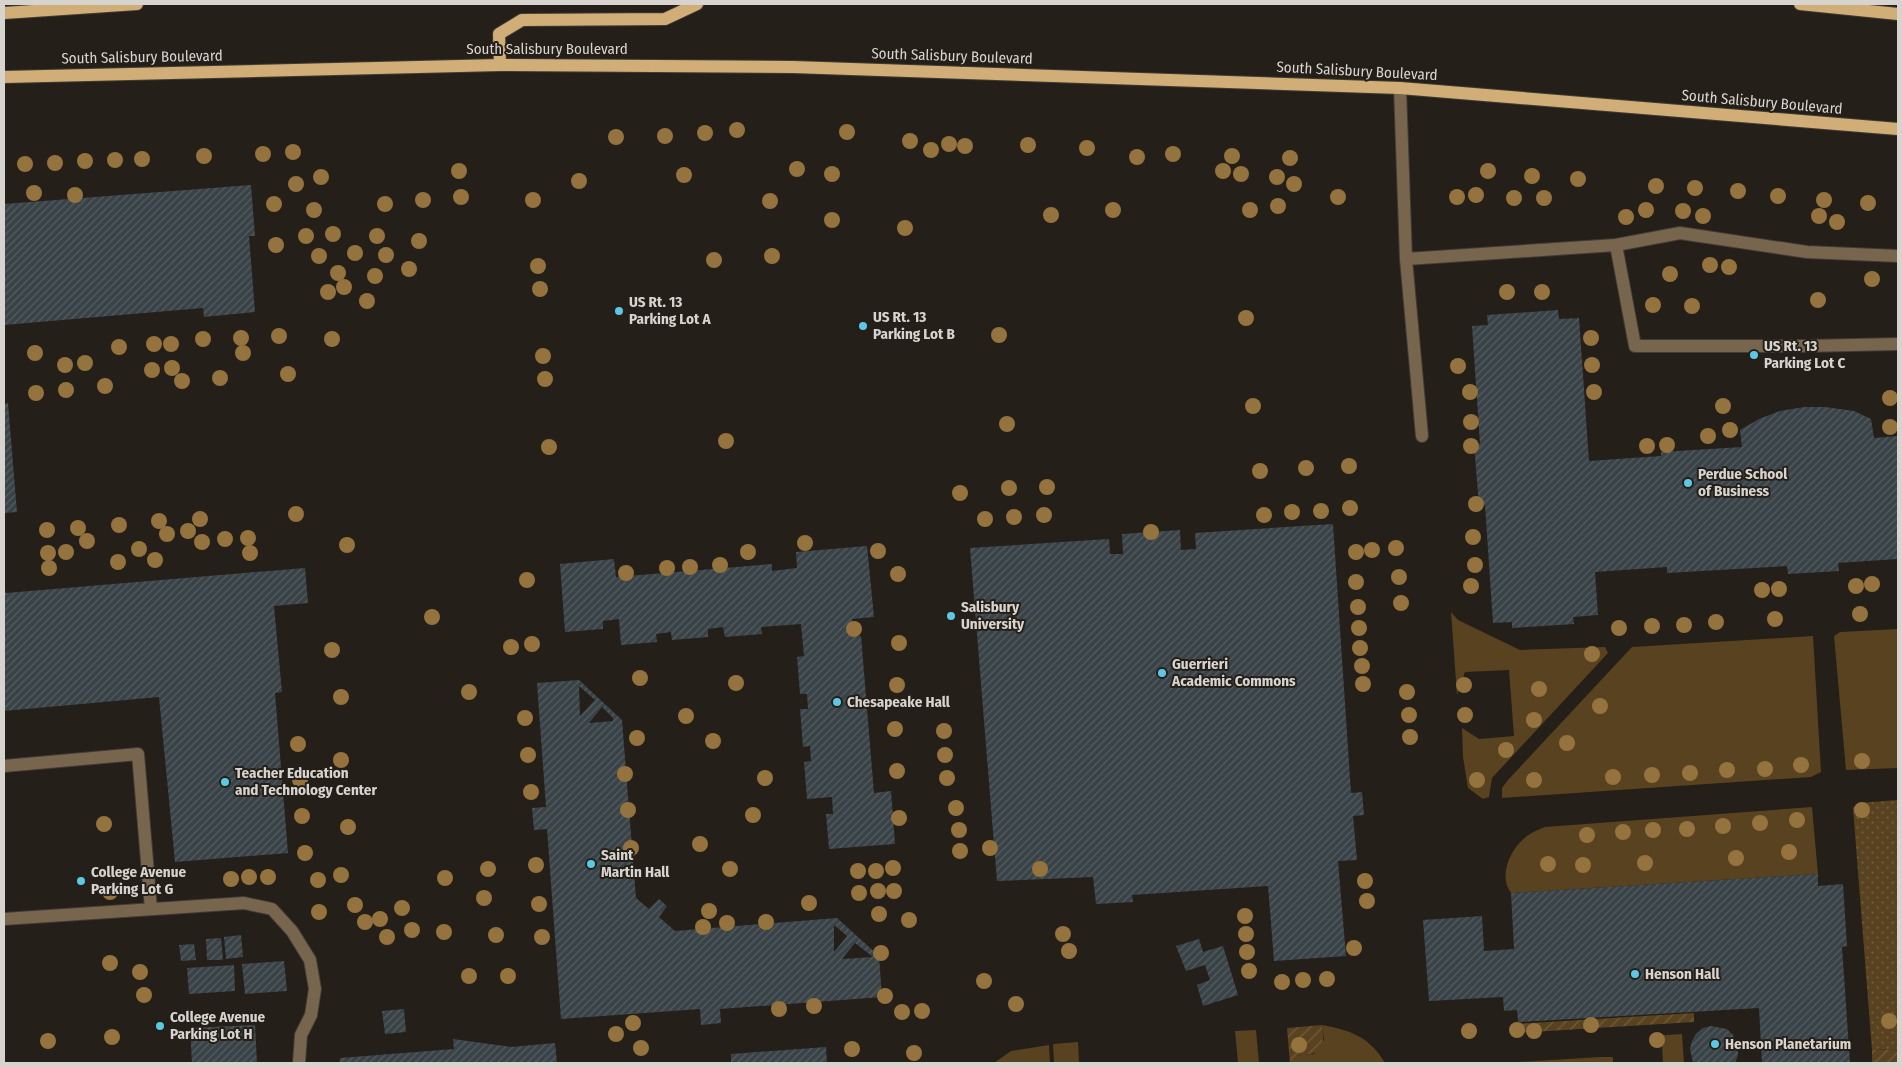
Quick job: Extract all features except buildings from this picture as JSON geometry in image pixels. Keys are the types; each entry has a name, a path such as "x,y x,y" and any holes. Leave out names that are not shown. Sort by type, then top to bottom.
{"main road":[{"path":"4,13 41,7 137,4"},
{"path":"500,65 500,34 522,20 665,19 697,4"},
{"path":"1800,4 1898,14"},
{"name":"South Salisbury Boulevard","path":"4,77 500,65 793,67 1400,88 1898,129"}],"lane":[{"path":"1400,88 1406,259 1422,436"},
{"path":"1406,259 1616,245 1680,233 1807,252 1898,256"},
{"path":"1616,245 1636,346 1898,344"},
{"path":"4,766 138,754 151,909"},
{"path":"4,919 244,904 272,909 292,930 310,960 315,988 311,1016 301,1035 299,1063"}],"shaded area":[{"path":"1451,612 1458,620 1520,650 1605,647 1608,653 1492,778 1489,797 1483,799 1468,788 1463,757 1462,728 1479,739 1514,736 1509,670 1465,672 1457,695"},
{"path":"1898,629 1898,768 1846,770 1834,636 1840,632"},
{"path":"1813,636 1821,772 1811,777 1502,798 1502,788 1508,780 1632,647"},
{"path":"1898,800 1898,1049 1872,1050 1853,808 1858,803"},
{"path":"1812,807 1818,874 1511,893 1507,886 1506,869 1508,861 1517,845 1533,832 1545,827"},
{"path":"1694,1013 1694,1022 1514,1033 1514,1024"},
{"path":"1322,1025 1342,1029 1358,1036 1373,1047 1385,1063 1295,1063 1294,1056 1314,1054 1324,1040"},
{"path":"1322,1025 1323,1041 1319,1050 1310,1054 1295,1056 1295,1063 1290,1063 1287,1028"},
{"path":"1256,1030 1259,1063 1238,1063 1235,1031"},
{"path":"1682,1034 1684,1063 1663,1063 1662,1045 1651,1045 1650,1036"},
{"path":"1078,1042 1079,1063 1054,1063 1053,1044"},
{"path":"1049,1045 1050,1063 994,1063 1011,1051"},
{"path":"1898,1049 1898,1063 1872,1063 1872,1050"},
{"path":"1600,1057 1613,1057 1613,1063 1502,1063"}],"place":[{"name":"US Rt. 13 Parking Lot A","path":"619,311"},
{"name":"US Rt. 13 Parking Lot B","path":"863,326"},
{"name":"US Rt. 13 Parking Lot C","path":"1754,355"},
{"name":"Perdue School of Business","path":"1688,483"},
{"name":"Salisbury University","path":"951,616"},
{"name":"Guerrieri Academic Commons","path":"1162,673"},
{"name":"Chesapeake Hall","path":"837,702"},
{"name":"Teacher Education and Technology Center","path":"225,782"},
{"name":"Saint Martin Hall","path":"591,864"},
{"name":"College Avenue Parking Lot G","path":"81,881"},
{"name":"Henson Hall","path":"1635,974"},
{"name":"College Avenue Parking Lot H","path":"160,1026"},
{"name":"Henson Planetarium","path":"1715,1044"}]}
